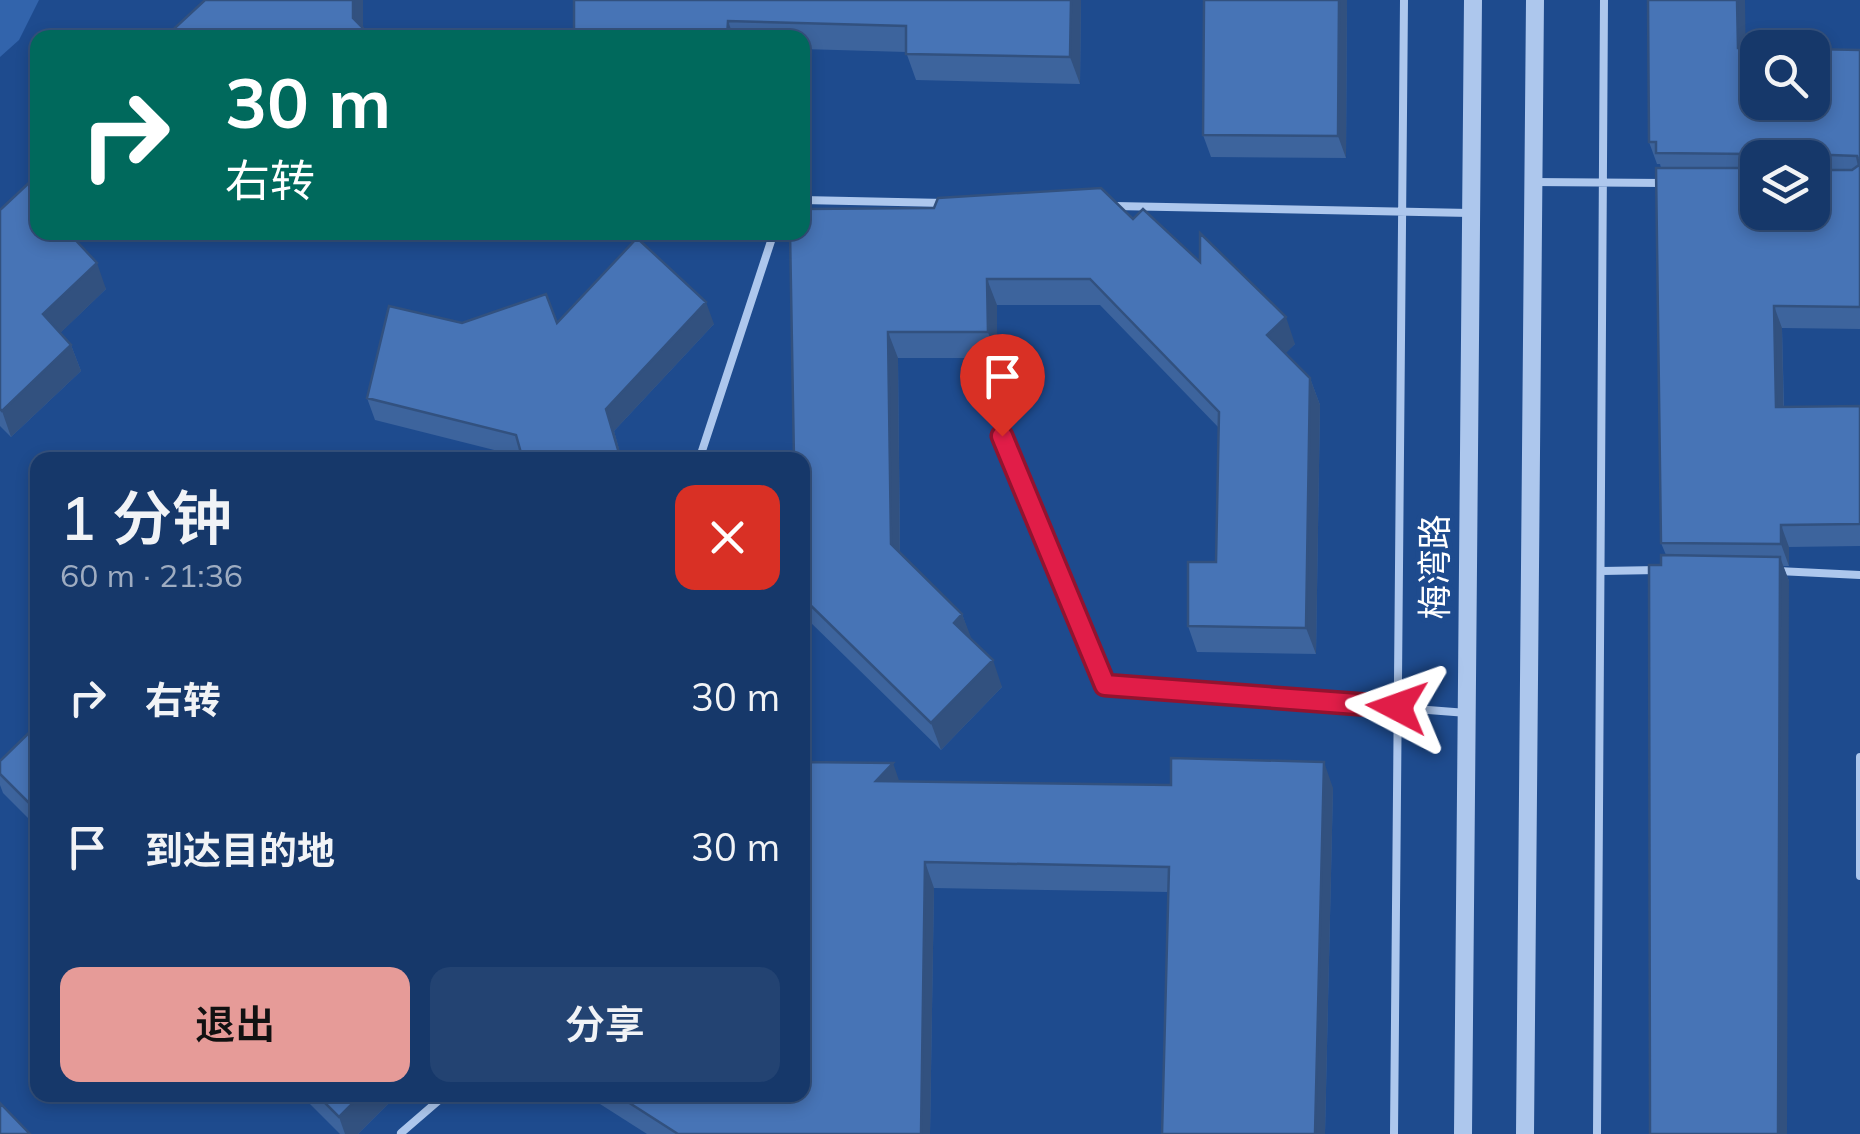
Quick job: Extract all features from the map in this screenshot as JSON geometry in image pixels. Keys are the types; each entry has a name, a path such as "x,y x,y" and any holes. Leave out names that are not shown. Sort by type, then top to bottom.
{"street":[{"name":"梅湾路","path":"1463,1134 1473,0"},
{"path":"1524,1134 1535,0"}],"lane":[{"path":"1394,1134 1404,0"},
{"path":"1597,1134 1604,0"},
{"path":"1533,182 1682,183"},
{"path":"810,200 959,203"},
{"path":"1096,206 1470,213"},
{"path":"702,452 771,240"},
{"path":"1002,436 1105,685 1467,713"},
{"path":"1602,571 1668,570"},
{"path":"1767,571 1860,575"},
{"path":"1860,757 1860,876"},
{"path":"401,1133 437,1102"}],"shaded area":[{"path":"0,0 39,0 19,40 0,57"}],"building":[{"path":"205,0 353,0 353,18 363,28 363,30 173,30"},
{"path":"574,0 1071,0 1070,57 906,54 906,26 728,21 727,30 574,30"},
{"path":"1204,0 1339,0 1338,136 1203,135"},
{"path":"1648,0 1737,0 1740,120 1830,120 1830,49 1860,50 1860,307 1774,306 1776,407 1860,406 1860,524 1781,525 1781,544 1661,543 1656,168 1740,168 1740,230 1830,230 1830,170 1852,170 1859,165 1857,156 1830,155 1830,140 1740,140 1740,154 1656,153 1656,142 1649,142"},
{"path":"30,182 30,240 75,240 97,263 43,314 71,345 2,411 0,409 0,210"},
{"path":"1101,188 1133,219 1143,209 1200,262 1200,233 1286,317 1267,335 1310,378 1306,628 1188,626 1188,562 1216,562 1219,412 1090,279 987,279 988,332 888,332 891,544 962,614 954,623 993,660 931,723 810,605 810,452 794,452 790,240 810,240 810,209 934,208 938,198"},
{"path":"635,240 706,302 606,409 619,452 521,452 516,435 367,398 389,306 462,323 546,294 557,323"},
{"path":"1661,555 1780,557 1778,1134 1650,1134 1649,565 1661,565"},
{"path":"30,732 30,804 0,774 0,761"},
{"path":"1171,758 1324,762 1315,1134 1162,1134 1169,867 925,862 921,1134 678,1134 628,1102 810,1102 810,762 893,763 876,781 1171,785"},
{"path":"324,1102 354,1102 339,1117"},
{"path":"0,1103 30,1134 0,1134"}],"route":[{"path":"1002,436 1105,685 1397,707"}]}
